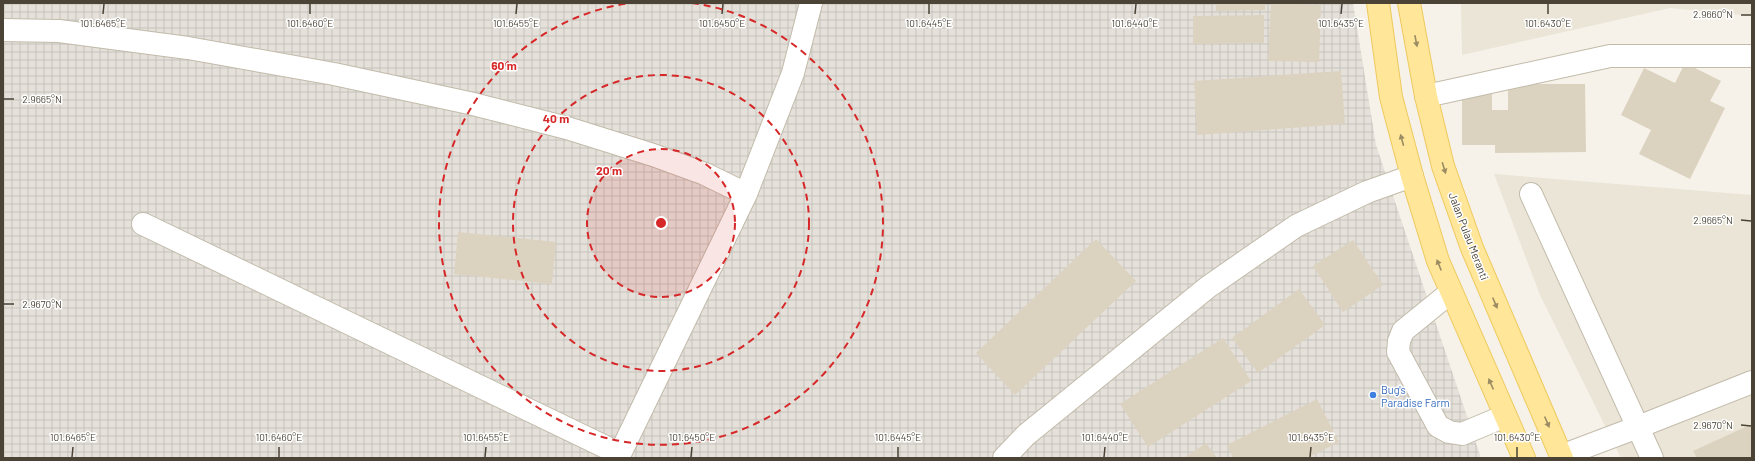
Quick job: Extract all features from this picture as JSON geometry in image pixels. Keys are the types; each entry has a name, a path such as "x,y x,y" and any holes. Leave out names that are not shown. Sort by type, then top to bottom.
{"main road":[{"path":"1378,3 1391,97 1412,176 1438,261 1524,458"},
{"name":"Jalan Pulau Meranti","path":"1409,3 1426,96 1443,166 1472,248 1562,457"}],"street":[{"path":"143,224 619,456 746,194 793,73 811,3"},
{"path":"3,30 59,31 188,48 334,74 469,103 567,128 654,156 705,174 746,194"},
{"path":"1426,96 1610,56 1752,56"},
{"path":"1004,458 1026,435 1208,287 1296,226 1367,192 1412,176"},
{"path":"1531,194 1652,458"},
{"path":"1451,292 1403,331 1399,341 1398,352 1438,426 1449,432 1462,434 1505,416"},
{"path":"1562,457 1752,382"}],"shaded area":[{"path":"3,3 1353,3 1376,145 1481,458 3,458"},
{"path":"1461,3 1752,3 1752,16 1670,8 1462,55"},
{"path":"1494,174 1752,195 1752,458 1621,458 1540,295"}],"building":[{"path":"1216,3 1265,3 1265,10 1216,11"},
{"path":"1271,3 1321,5 1319,62 1268,61"},
{"path":"1264,15 1264,43 1193,44 1193,16"},
{"path":"1685,63 1721,81 1710,101 1725,108 1690,179 1639,154 1651,130 1621,115 1644,68 1675,83"},
{"path":"1341,71 1345,124 1197,135 1194,81"},
{"path":"1508,84 1585,84 1586,152 1495,153 1495,145 1462,145 1462,95 1492,94 1492,110 1508,110"},
{"path":"458,232 556,242 552,284 454,274"},
{"path":"1096,239 1136,281 1015,395 976,353"},
{"path":"1353,240 1383,285 1343,312 1313,266"},
{"path":"1299,289 1325,325 1258,373 1232,338"},
{"path":"1223,338 1251,381 1148,447 1120,404"},
{"path":"1317,399 1339,442 1307,458 1233,458 1227,445"},
{"path":"1752,424 1752,458 1697,458 1693,451"},
{"path":"1206,443 1217,458 1184,458"}],"place":[{"name":"Bug's Paradise Farm","path":"1373,395"}]}
